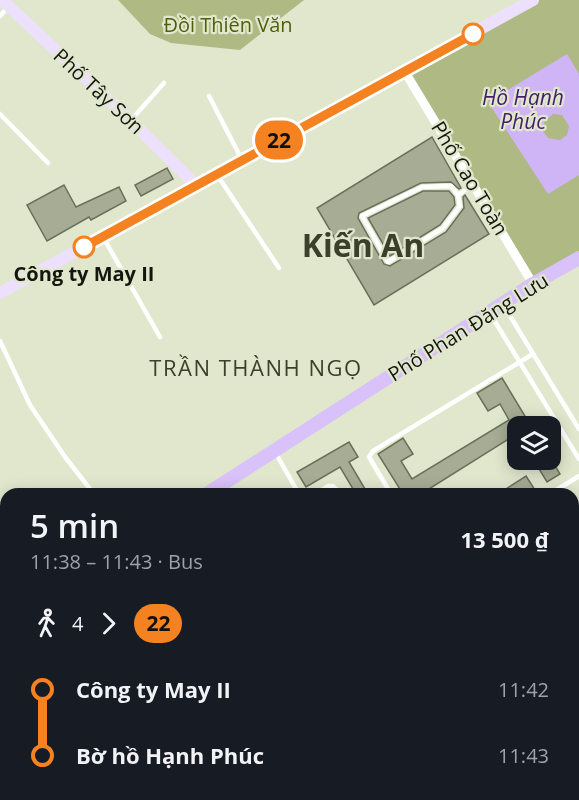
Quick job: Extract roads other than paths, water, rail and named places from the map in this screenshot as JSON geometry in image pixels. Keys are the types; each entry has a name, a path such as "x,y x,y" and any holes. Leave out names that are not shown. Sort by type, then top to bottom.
{"main road":[{"path":"0,293 405,72 527,1"},
{"name":"Phố Tây Sơn","path":"3,8 131,120 196,185"},
{"name":"Phố Phan Đăng Lưu","path":"217,488 533,284 579,258"}],"street":[{"name":"Phố Cao Toàn","path":"405,72 533,284"}],"lane":[{"path":"131,120 164,82"},
{"path":"209,96 242,160"},
{"path":"0,114 48,163"},
{"path":"216,174 279,268"},
{"path":"458,195 474,184"},
{"path":"451,186 458,195 460,206 443,228 388,262 362,216 422,187 451,186"},
{"path":"103,236 160,337"},
{"path":"503,304 579,429"},
{"path":"489,312 579,459"},
{"path":"0,340 30,405 89,488"},
{"path":"387,488 369,457 373,451 533,354"},
{"path":"274,450 296,488"},
{"path":"560,488 579,476"}],"water":[{"name":"Hồ Hạnh Phúc","path":"567,54 579,74 579,175 548,194 488,102","holes":["553,114 562,115 569,126 567,135 560,140 548,138 543,131 544,122"]}],"place":[{"name":"Công ty May II","path":"84,247"}],"district":[{"name":"Kiến An","path":"363,244"},
{"name":"TRẦN THÀNH NGỌ","path":"256,367"}],"park label":[{"name":"Đồi Thiên Văn","path":"228,24"}]}
